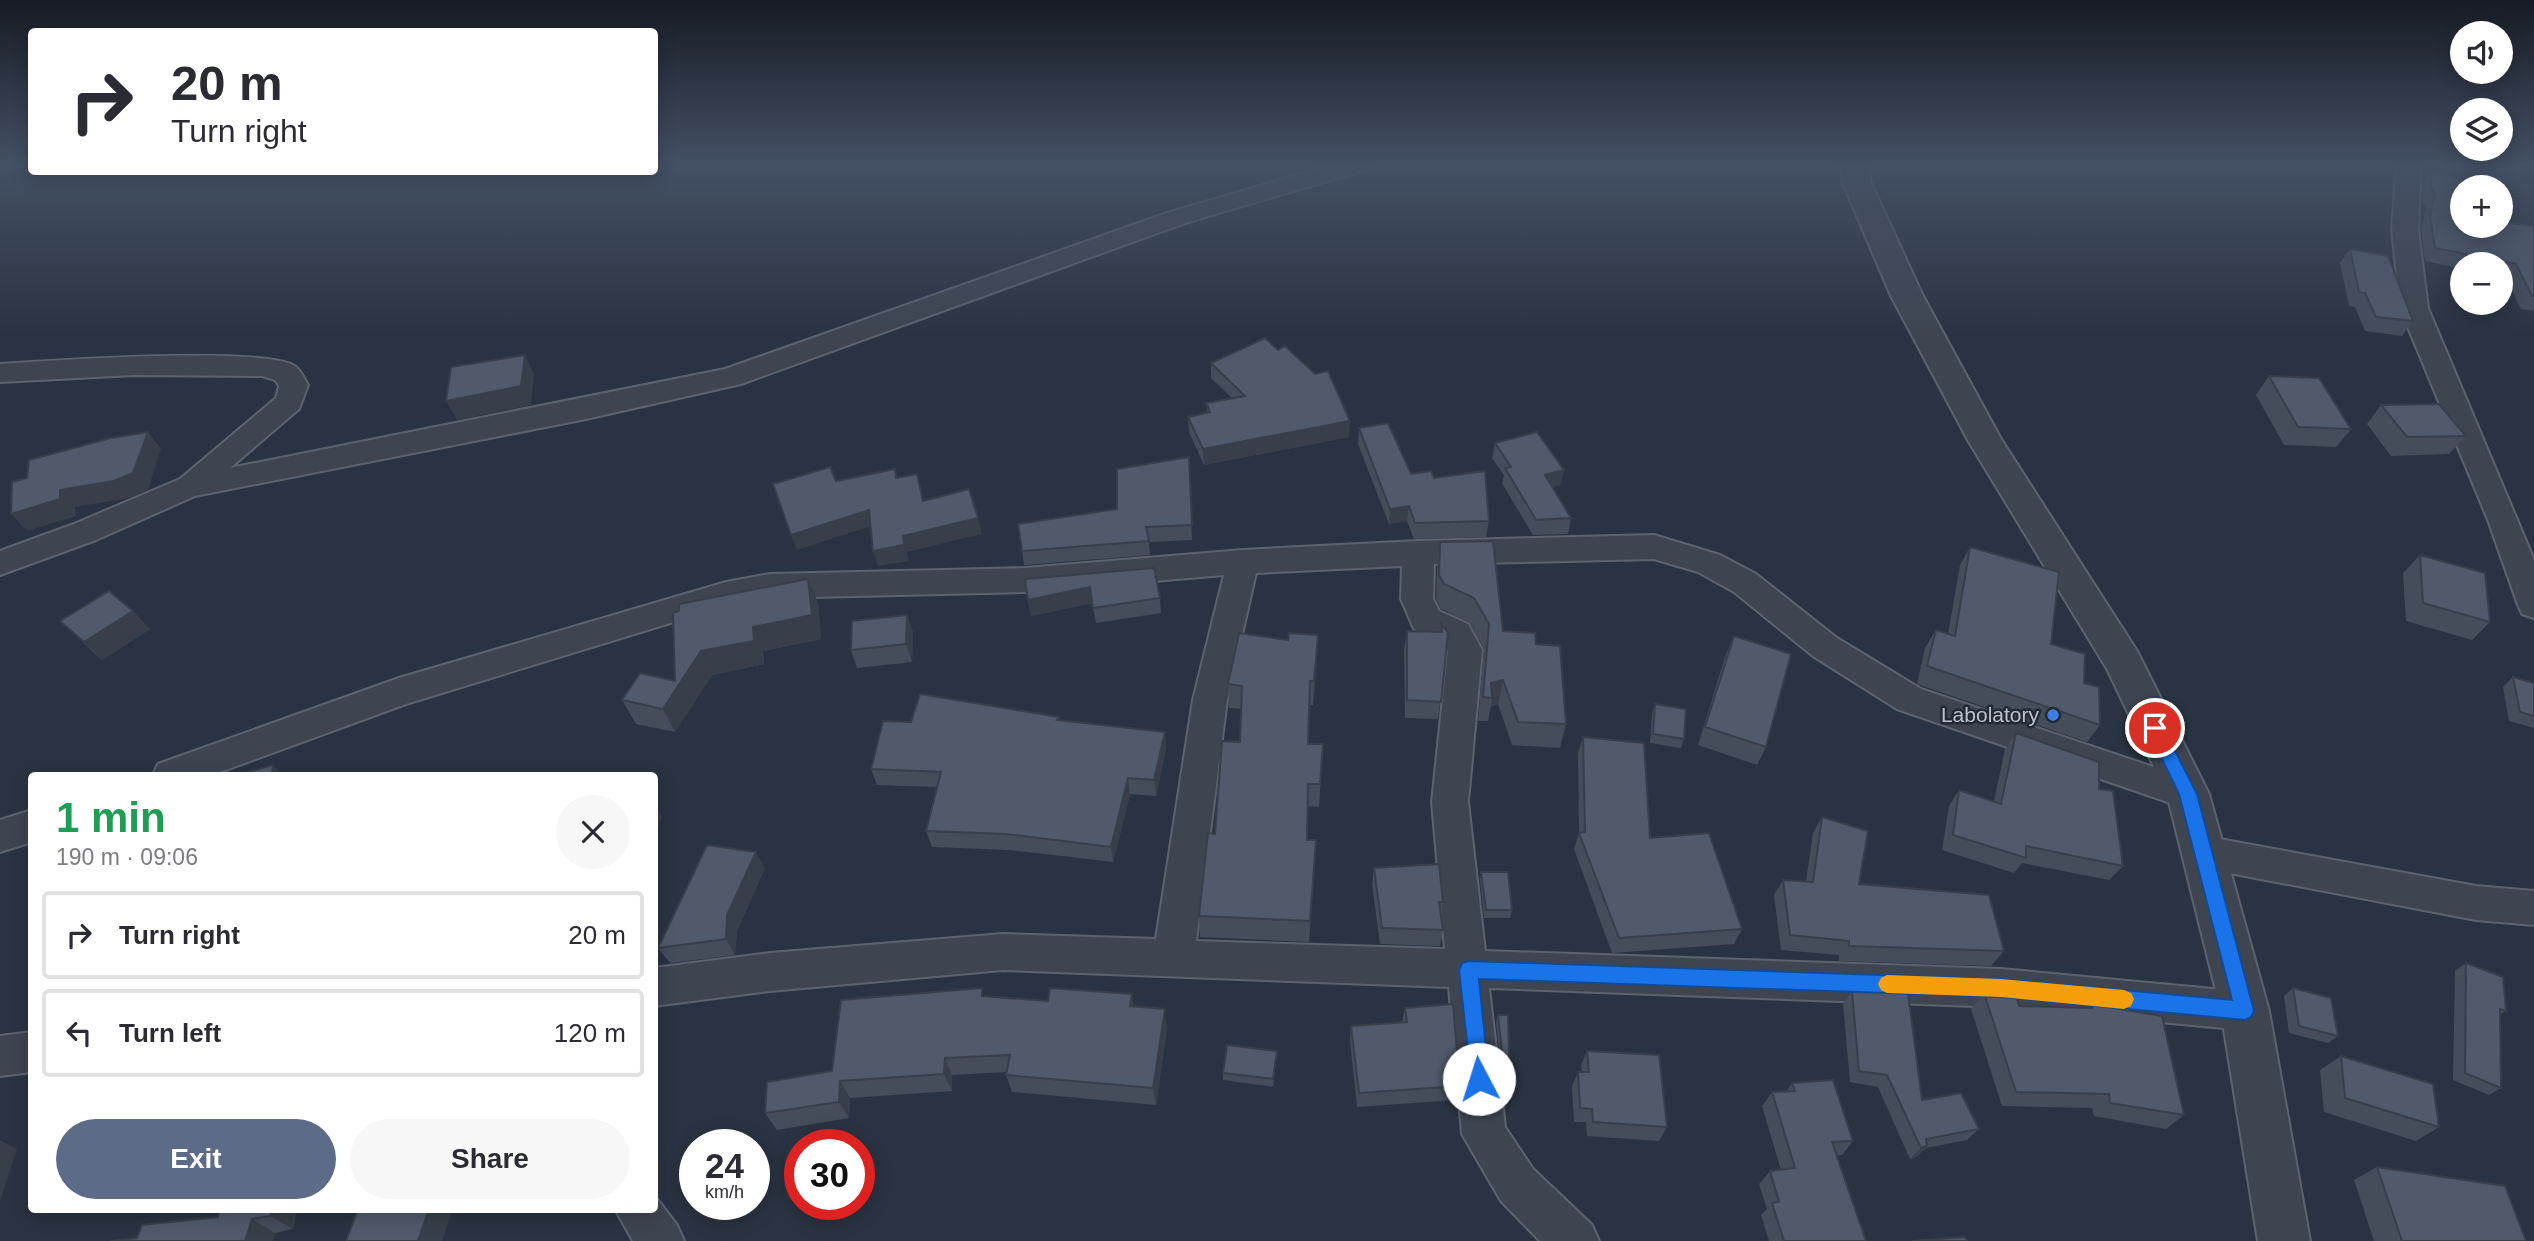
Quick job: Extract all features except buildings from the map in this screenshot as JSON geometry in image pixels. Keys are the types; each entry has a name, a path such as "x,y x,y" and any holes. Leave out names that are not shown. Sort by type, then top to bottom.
{"street":[{"path":"0,563 85,532 144,503 188,486 586,409 731,377 1168,221"},
{"path":"1874,221 1907,296 1986,442 2123,662 2188,794 2245,1011 2284,1241"},
{"path":"2406,221 2414,308 2504,520 2534,605"},
{"path":"0,373 134,366 262,367 285,373 294,385 289,402 188,486"},
{"path":"179,772 399,692 726,594 770,586 1025,580 1243,562 1418,553 1654,547 1709,563 1745,583 1825,646 1909,699 2188,794"},
{"path":"1418,553 1417,599 1426,620 1455,633 1465,650 1450,802 1484,1134 1517,1185 1564,1233 1576,1241"},
{"path":"1174,956 1192,812 1210,700 1243,562"},
{"path":"0,836 28,826"},
{"path":"2203,852 2476,903 2534,908"},
{"path":"658,986 770,972 1003,952 1174,956 1469,970 2001,988 2245,1011"},
{"path":"0,1056 28,1052"},
{"path":"641,1213 661,1241"}],"slow traffic":[{"path":"1887,984 2001,988 2124,999"}],"place":[{"name":"Labolatory","path":"2053,715"}],"route":[{"path":"1479,1079 1469,970 2001,988 2245,1011 2188,794 2155,728"}]}
